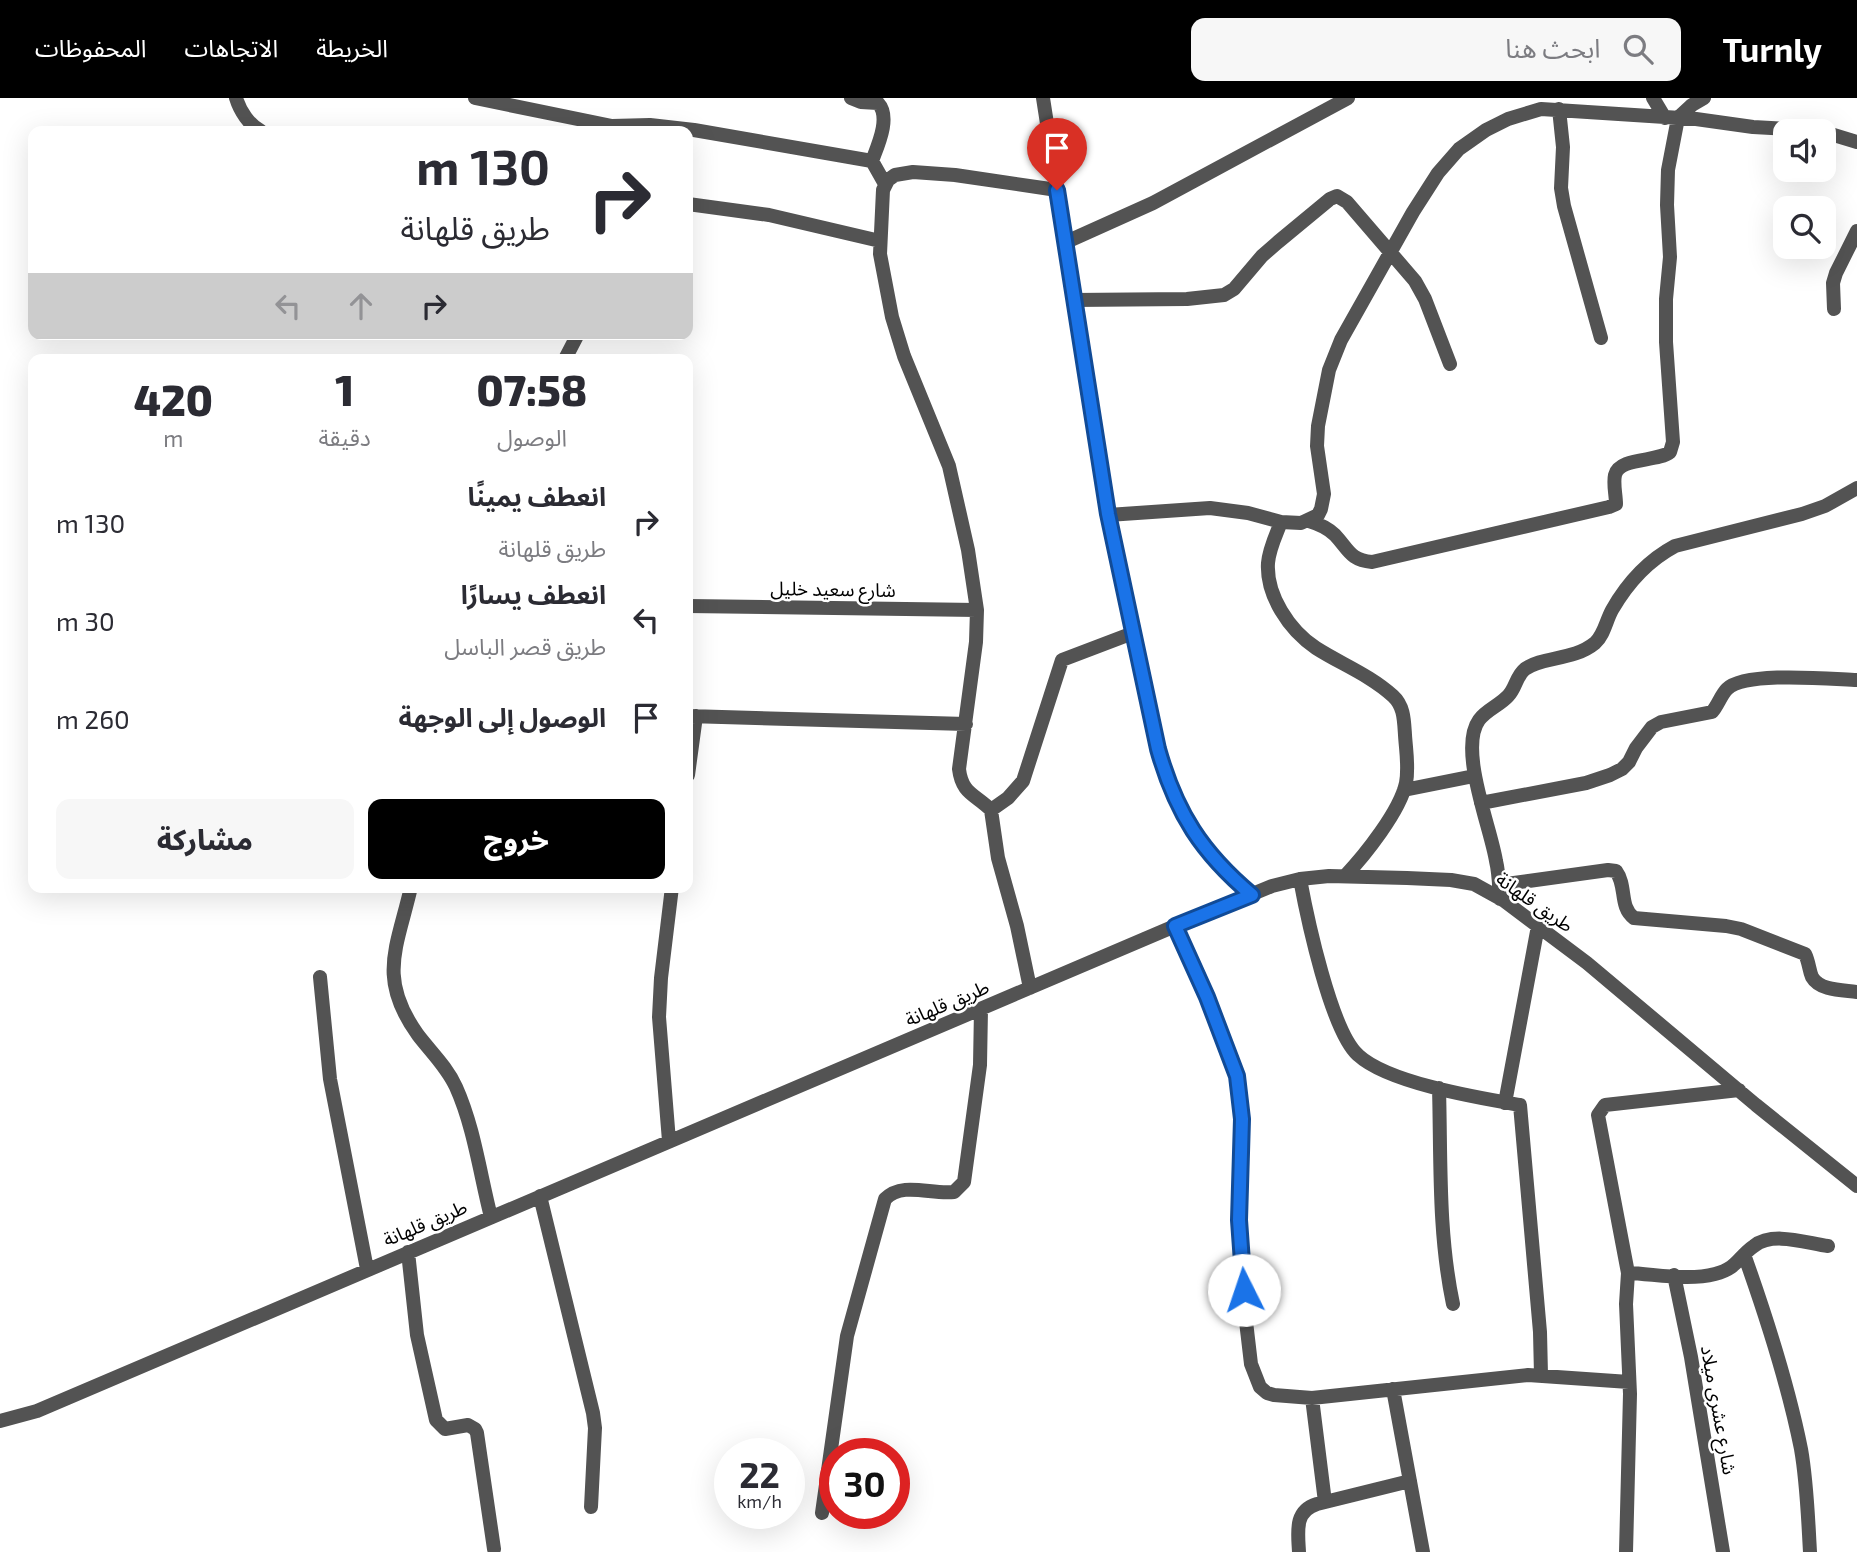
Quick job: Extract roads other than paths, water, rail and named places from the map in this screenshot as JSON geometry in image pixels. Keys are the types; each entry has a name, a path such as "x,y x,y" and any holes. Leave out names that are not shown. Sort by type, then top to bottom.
{"street":[{"path":"236,98 239,107 253,126"},
{"path":"475,98 612,125 659,126"},
{"path":"851,98 861,102 878,103 882,108 883,121 872,162 885,184 880,241 885,285 897,335 949,466 968,550 977,610 976,642 959,769 960,780 967,792 990,810 998,858 1017,926 1030,988"},
{"path":"1043,98 1108,514 1158,749 1167,783 1177,805 1202,845 1225,872 1252,895"},
{"path":"1065,243 1153,203 1348,98"},
{"path":"1309,521 1322,525 1335,535 1355,559 1372,562 1609,507 1616,504 1615,476 1618,469 1638,460 1670,453 1673,442 1666,342 1666,299 1670,257 1667,205 1672,118 1653,98"},
{"path":"1672,118 1704,98"},
{"path":"1108,514 1210,508 1248,513 1281,522 1301,523 1309,521 1321,509 1324,494 1317,446 1320,415 1329,370 1341,341 1438,173 1459,149 1486,130 1508,119 1541,109 1773,128"},
{"path":"1559,109 1564,206 1601,338"},
{"path":"693,130 872,162"},
{"path":"1836,136 1857,142"},
{"path":"885,184 895,175 913,172 954,175 1057,190"},
{"path":"1073,300 1187,299 1224,295 1234,289 1262,256 1337,195 1347,202 1415,281 1425,299 1450,365"},
{"path":"693,205 769,215 880,241"},
{"path":"1834,309 1833,284 1836,273 1857,231"},
{"path":"1857,488 1825,506 1675,546 1653,558 1622,595 1602,634 1594,643 1578,653 1526,668 1508,697 1479,720 1474,734 1474,776 1496,861 1500,892 1608,870 1616,871 1622,884 1626,912 1634,918 1741,929 1805,954 1811,975 1818,984 1857,992"},
{"path":"1281,522 1268,560 1269,580 1276,601 1288,622 1312,646 1363,674 1398,702 1405,723 1404,790 1365,854 1345,876"},
{"name":"شارع سعيد خليل","path":"693,606 977,610"},
{"path":"990,810 1008,798 1023,781 1062,660 1133,633"},
{"path":"1481,803 1586,783 1622,769 1653,727 1661,722 1712,712 1726,690 1743,682 1775,678 1857,680"},
{"path":"693,716 966,724"},
{"path":"1404,790 1474,776"},
{"name":"طريق قلهانة","path":"0,1422 37,1411 1175,926 1272,886 1300,879 1345,876 1451,880 1500,892 1739,1090 1854,1178"},
{"path":"1300,879 1328,991 1342,1029 1355,1053 1373,1066 1460,1095 1521,1105 1540,1332 1541,1375"},
{"path":"409,893 396,946 393,984 399,1006 455,1086 466,1116 491,1217"},
{"path":"669,1141 659,1017 671,893"},
{"path":"1175,926 1207,997 1237,1076 1242,1119 1239,1220 1251,1364 1261,1387 1267,1393 1312,1398 1541,1375 1629,1382"},
{"path":"1505,1103 1538,926"},
{"path":"320,977 330,1079 367,1269"},
{"path":"833,1438 847,1336 885,1199 903,1190 954,1192 964,1182 980,1065 981,1009"},
{"path":"1439,1088 1443,1219 1448,1280 1453,1304"},
{"path":"1626,1552 1628,1272 1598,1119 1599,1110 1605,1105 1739,1090"},
{"path":"540,1196 593,1413 595,1428 591,1507"},
{"path":"1628,1272 1696,1276 1714,1274 1730,1268 1756,1244 1770,1239 1828,1247"},
{"path":"408,1252 417,1335 436,1420 445,1429 468,1425 475,1429 479,1437 495,1549"},
{"path":"1745,1257 1761,1302 1796,1425 1806,1490 1810,1552"},
{"name":"شارع عشرى ميلاد","path":"1674,1275 1691,1357 1723,1552"},
{"path":"1393,1389 1423,1552"},
{"path":"1312,1398 1325,1502"},
{"path":"1299,1552 1299,1520 1302,1513 1311,1506 1410,1481"}]}
